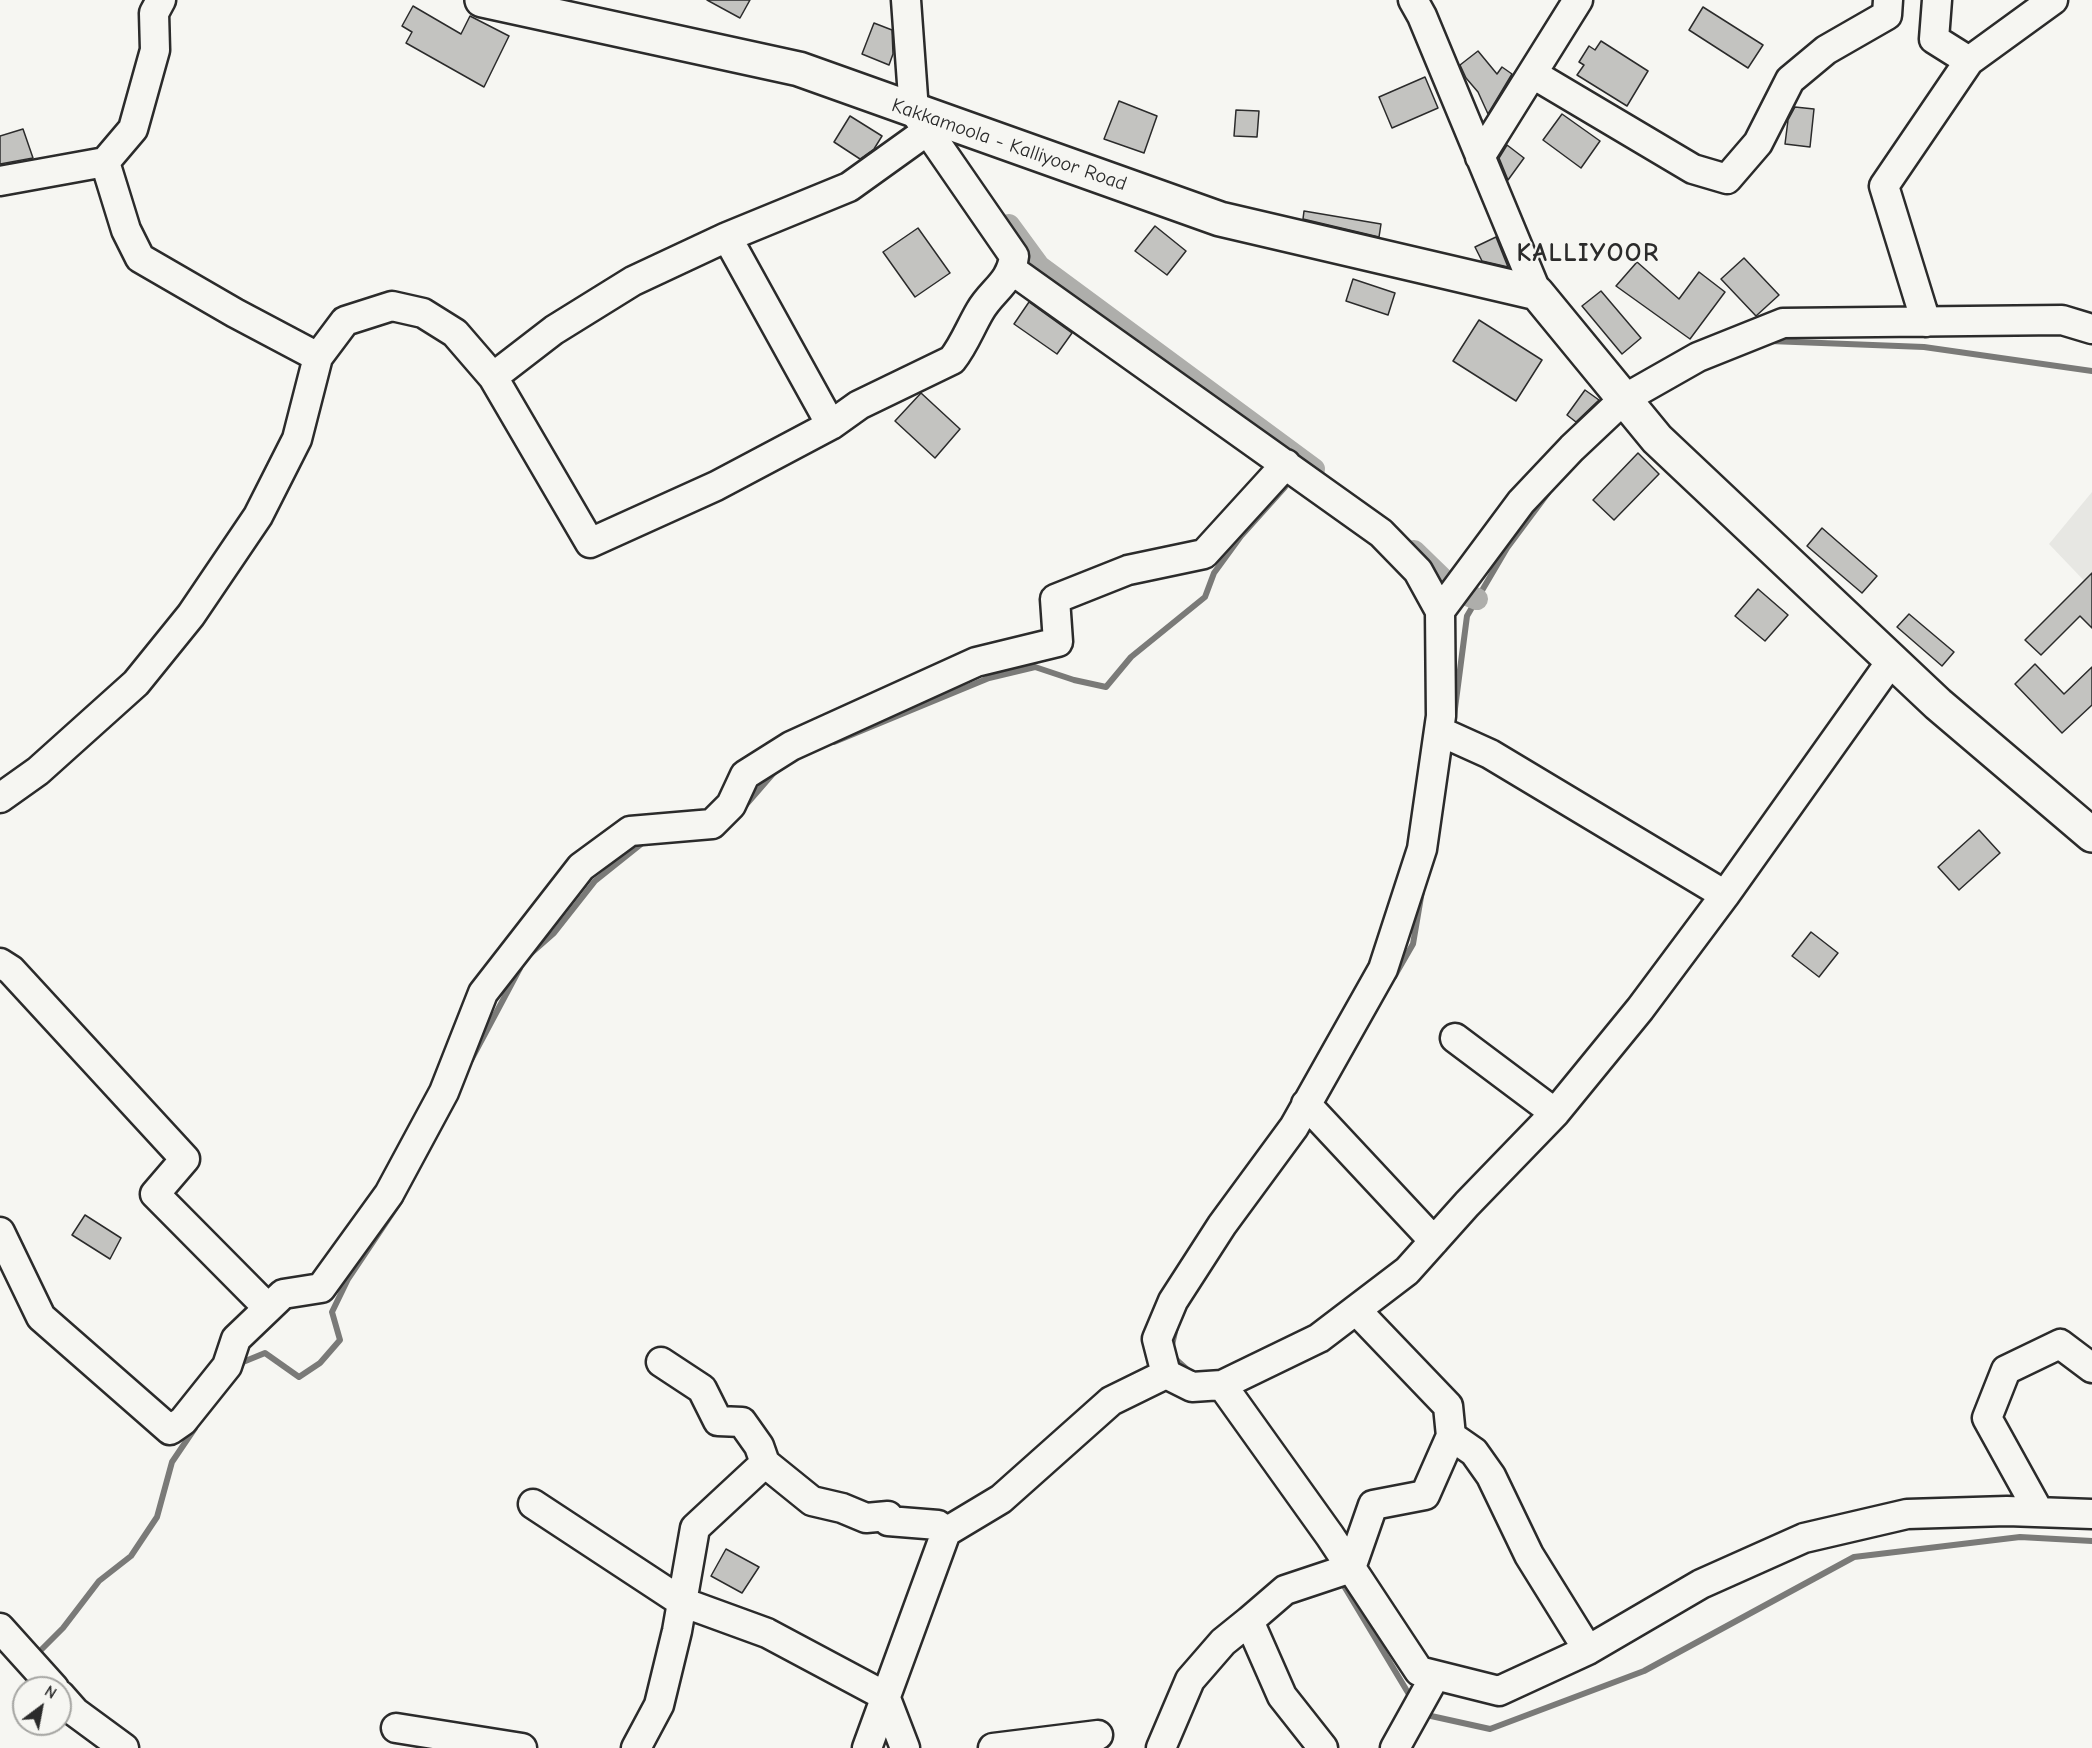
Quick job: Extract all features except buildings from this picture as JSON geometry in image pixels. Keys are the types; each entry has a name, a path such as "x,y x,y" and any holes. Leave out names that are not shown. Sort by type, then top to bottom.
{"main road":[{"name":"Kakkamoola - Kalliyoor Road","path":"482,0 799,69 920,121 1220,219 1537,293"},
{"path":"1537,293 1657,439 1938,704 2092,835"}],"street":[{"path":"0,181 105,162 133,129 155,50 154,13 161,0"},
{"path":"0,798 38,771 136,683 191,615 258,516 297,439 318,357 345,321 392,306 423,313 455,333 493,377 590,543 716,486 831,425 859,405 952,360 961,349 981,308 1012,270 1014,256 920,121 906,0"},
{"path":"1413,0 1422,16 1537,293"},
{"path":"1480,157 1578,0"},
{"path":"1533,74 1693,170 1727,179 1758,143 1790,80 1826,50 1887,15 1888,0"},
{"path":"1937,0 1934,39 1968,61"},
{"path":"1926,322 1884,186 1968,61 2053,0"},
{"path":"493,377 554,330 633,281 727,237 849,187 920,121"},
{"path":"105,162 126,230 140,258 214,302 318,357"},
{"path":"727,237 831,425"},
{"path":"1012,270 1381,533 1418,571 1440,611 1448,735 1422,849 1383,969 1313,1112 1294,1127 1222,1225 1173,1301 1157,1339 1166,1374 1192,1387 1222,1385 1319,1338 1407,1271 1555,1113 1640,1009 1725,895 1892,660"},
{"path":"1440,611 1521,502 1572,448 1624,399 1698,357 1783,323 2061,320 2092,329"},
{"path":"0,1232 41,1317 170,1430 183,1421 226,1366 236,1339 282,1294 321,1288 389,1194 444,1092 483,993 582,867 630,831 712,824 731,805 745,775 791,746 976,662 1058,642 1055,599 1128,570 1204,555 1286,464"},
{"path":"1448,735 1490,754 1725,895"},
{"path":"0,963 11,970 185,1159 155,1194 268,1308"},
{"path":"1455,1038 1555,1113"},
{"path":"1313,1112 1434,1241"},
{"path":"1161,1748 1190,1680 1223,1642 1285,1590 1341,1571 1373,1505 1425,1495 1451,1436 1448,1406 1356,1310"},
{"path":"2039,1512 1987,1418 2006,1370 2051,1348 2060,1344 2092,1368"},
{"path":"661,1362 702,1389 718,1421 742,1422 759,1446 765,1463 812,1501 842,1508 866,1518 888,1516 888,1521 939,1525 946,1532"},
{"path":"867,1748 946,1532 1001,1499 1111,1401 1166,1374"},
{"path":"1222,1385 1341,1571 1419,1671 1499,1691 1588,1650 1701,1584 1804,1538 1907,1514 2039,1512 2092,1514"},
{"path":"1451,1436 1474,1452 1491,1476 1528,1555 1588,1650"},
{"path":"636,1748 659,1705 682,1602 695,1528 765,1463"},
{"path":"533,1504 682,1602 767,1633 885,1696 905,1748"},
{"path":"1249,1621 1282,1696 1323,1748"},
{"path":"0,1628 43,1676"},
{"path":"1395,1748 1435,1676"},
{"path":"72,1709 124,1748"},
{"path":"396,1728 522,1748"},
{"path":"993,1748 1098,1735"}],"shaded area":[{"path":"2092,492 2092,589 2049,544"}],"waterway":[{"path":"1009,225 1039,266 1314,469"},
{"path":"1770,341 1924,347 2092,371"},
{"path":"834,742 989,678 1035,667 1074,680 1106,687 1131,657 1205,597 1214,573 1241,536 1285,487"},
{"path":"1454,716 1467,616 1507,548 1548,493"},
{"path":"1414,551 1447,583"},
{"path":"1465,594 1477,599"},
{"path":"744,807 777,769"},
{"path":"529,955 554,933 595,881 645,841"},
{"path":"1394,977 1413,944 1422,891"},
{"path":"471,1060 520,968"},
{"path":"240,1367 243,1362 265,1353 299,1377 320,1363 340,1340 332,1312 348,1279 401,1200"},
{"path":"1176,1327 1170,1354 1191,1373"},
{"path":"36,1655 63,1628 99,1581 131,1556 157,1517 172,1462 195,1428"},
{"path":"1422,1714 1490,1729 1644,1671 1854,1557 2020,1537 2092,1541"},
{"path":"1341,1581 1413,1701"}],"district":[{"name":"KALLIYOOR","path":"1588,254"}]}
